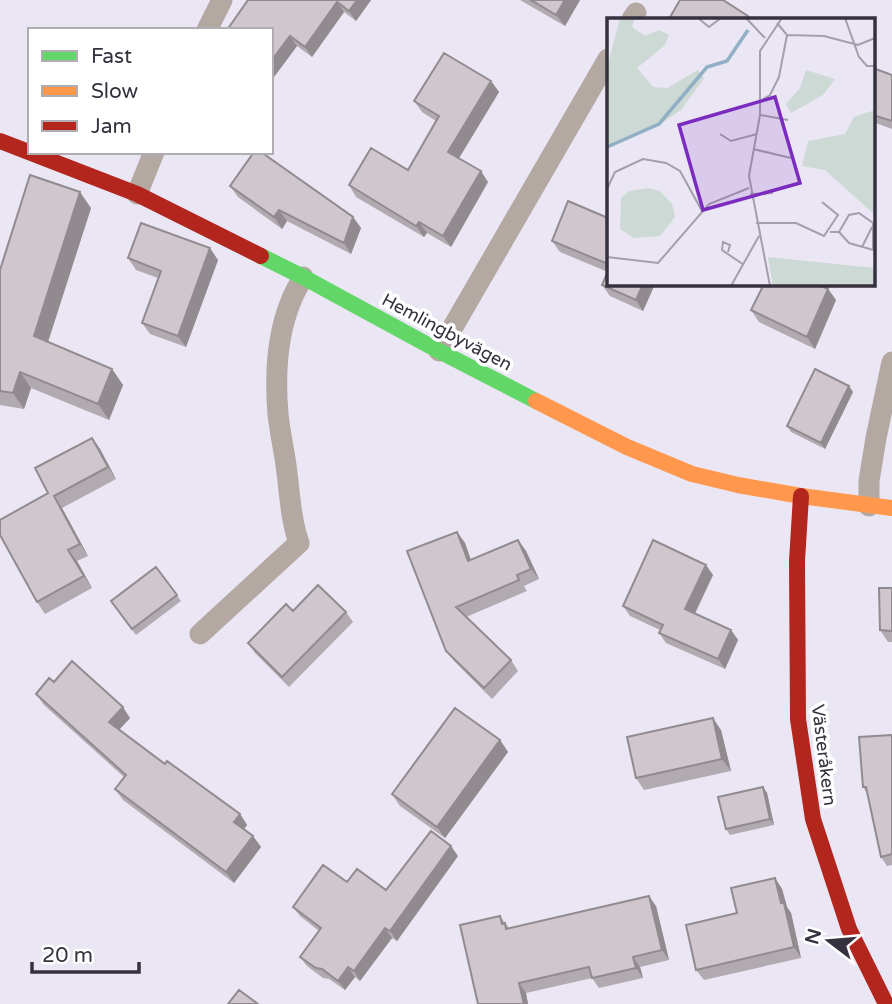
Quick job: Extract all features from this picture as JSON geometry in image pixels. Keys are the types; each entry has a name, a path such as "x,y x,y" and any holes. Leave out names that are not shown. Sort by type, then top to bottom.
{"street":[{"name":"Hemlingbyvägen","path":"0,141 28,152"},
{"name":"Hemlingbyvägen","path":"34,154 137,194 303,277 439,351 627,447 692,474 801,496 892,508"},
{"name":"Västeråkern","path":"801,496 797,561 797,719 813,819 849,929 886,1004"}],"lane":[{"path":"208,28 222,0"},
{"path":"439,351 607,61"},
{"path":"137,194 152,154"},
{"path":"200,634 299,543 291,514 278,414 278,375 283,330 290,302 303,277"},
{"path":"869,506 869,481 892,362"}],"building":[{"path":"248,0 357,0 349,11 337,2 305,47 290,36 273,58 273,28 228,28"},
{"path":"531,0 565,0 556,15"},
{"path":"680,0 723,0 748,16 747,18 670,18"},
{"path":"444,53 491,81 448,152 481,171 443,236 419,222 416,226 349,185 371,148 408,170 439,116 414,101"},
{"path":"874,68 892,75 892,121 874,115"},
{"path":"253,154 264,154 353,217 344,243 279,210 274,217 230,186"},
{"path":"30,175 80,192 34,336 112,369 98,404 20,372 13,393 0,391 0,270"},
{"path":"568,201 607,218 607,264 552,241"},
{"path":"141,223 210,248 178,336 142,323 161,271 128,258"},
{"path":"607,273 607,285 643,285 636,300 602,285"},
{"path":"764,285 819,285 828,289 807,337 751,310"},
{"path":"815,369 849,386 821,443 787,426"},
{"path":"92,438 108,467 54,496 80,544 68,550 84,576 37,602 0,535 0,520 48,493 35,468"},
{"path":"457,532 468,561 518,540 531,569 517,575 519,580 456,607 511,660 484,688 446,651 407,551"},
{"path":"653,540 706,565 685,609 731,630 718,659 659,633 663,625 623,606"},
{"path":"156,567 177,595 132,629 111,601"},
{"path":"318,585 346,612 282,677 248,643 286,604 293,611"},
{"path":"879,588 892,588 892,631 880,630"},
{"path":"72,661 123,707 109,722 165,764 167,761 240,814 234,822 253,836 226,872 115,789 126,775 36,694 49,678 54,682"},
{"path":"455,708 500,740 437,827 392,794"},
{"path":"713,718 722,759 636,778 627,737"},
{"path":"892,735 892,854 881,857 866,787 863,787 859,737"},
{"path":"763,787 770,819 726,829 718,797"},
{"path":"431,831 451,846 390,931 385,928 354,971 348,967 338,981 300,957 321,928 293,907 323,865 347,882 357,869 386,890"},
{"path":"775,878 794,947 696,970 686,925 737,913 731,888"},
{"path":"649,896 662,950 633,957 636,968 592,978 589,967 519,983 524,1004 478,1004 460,925 500,916 506,929"},
{"path":"239,990 258,1004 228,1004"}],"traffic: fast":[{"path":"261,256 536,401"}],"traffic: slow":[{"path":"536,401 627,447 692,474 801,496 892,508"}],"traffic: jam":[{"path":"0,141 28,152"},
{"path":"34,154 137,194 261,256"},
{"path":"801,496 797,561 798,719 813,819 849,929 886,1004"}]}
